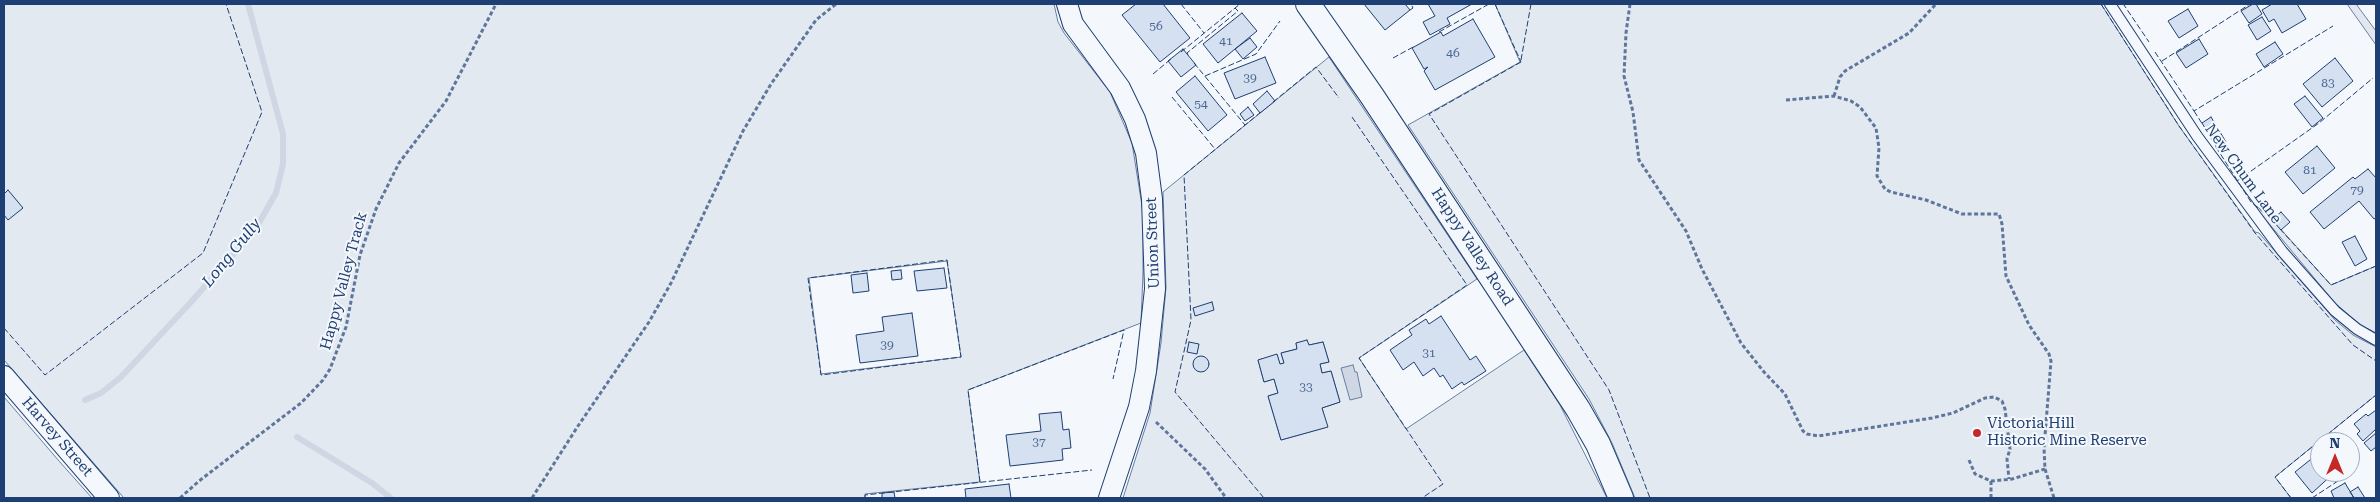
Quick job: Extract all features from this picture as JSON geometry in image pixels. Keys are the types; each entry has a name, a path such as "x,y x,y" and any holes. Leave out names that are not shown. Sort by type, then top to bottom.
{"street":[{"name":"Union Street","path":"1067,4 1071,19 1079,34 1108,71 1124,96 1135,119 1146,153 1154,216 1155,289 1150,338 1139,406 1109,498"},
{"name":"Happy Valley Road","path":"1308,4 1372,96 1578,409 1598,444 1621,498"},
{"name":"Harvey Street","path":"4,376 109,498"}],"lane":[{"name":"New Chum Lane","path":"2110,4 2197,136 2282,251 2335,311 2357,329 2376,340"}],"path":[{"name":"Happy Valley Track","path":"180,498 198,481 300,403 330,369 346,328 360,255 376,209 399,163 446,101 496,4"},
{"path":"532,498 578,426 649,322 671,283 743,131 771,84 816,20 836,4"},
{"path":"1630,4 1625,42 1624,76 1632,112 1639,160 1686,231 1702,269 1741,343 1764,372 1785,394 1803,431 1806,434 1818,436 1932,418 1959,410 1985,398 1994,397 2002,401 2005,409 2010,448 2007,459 2009,480"},
{"path":"1834,96 1840,78 1845,71 1852,65 1909,33 1936,4"},
{"path":"1786,100 1834,96 1851,101 1860,107 1876,128 1878,148 1876,176 1885,189 1962,214 1999,214 2002,224 2006,276 2029,325 2049,354 2051,361 2044,434 2045,469 2054,498"},
{"path":"1139,406 1205,469 1226,498"},
{"path":"1969,460 1975,474 1991,481 2009,480 2045,469"},
{"path":"1991,481 1991,498"}],"shaded area":[{"path":"4,4 1054,4 1058,22 1064,33 1110,92 1132,143 1143,212 1141,323 968,390 980,482 865,494 865,498 124,498 4,360","holes":["947,261 961,357 821,374 809,278"]},
{"path":"1495,4 2101,4 2179,126 2255,232 2259,233 2335,320 2353,335 2376,347 2376,395 2330,432 2310,432 2310,449 2275,477 2291,498 1635,498 1612,443 1589,399 1408,125 1520,62"},
{"path":"2347,4 2356,4 2376,31 2376,45"},
{"path":"1329,57 1477,279 1359,358 1406,429 1524,350 1560,405 1607,498 1123,498 1150,413 1161,343 1166,287 1163,192","holes":["1323,342 1329,362 1320,364 1322,373 1331,371 1340,402 1322,408 1327,427 1281,440 1268,396 1278,393 1274,379 1264,382 1258,360 1277,355 1280,364 1284,363 1281,353 1297,349 1296,343 1309,345"]},
{"path":"2251,202 2268,215 2331,285 2376,266 2376,333 2359,324 2335,303"},
{"path":"1353,365 1355,372 1357,372 1362,397 1350,400 1341,368"},
{"path":"4,397 59,461 92,498 4,498"}],"building":[{"path":"1136,4 1163,4 1190,38 1160,62 1122,15"},
{"path":"1364,4 1405,4 1410,10 1385,30"},
{"path":"1428,4 1472,4 1447,18 1450,24 1430,35 1423,22 1435,16"},
{"path":"2256,4 2262,14 2249,23 2241,11"},
{"path":"2272,4 2297,4 2306,19 2282,33 2274,19 2269,22 2262,10"},
{"path":"2188,9 2198,26 2179,38 2168,21"},
{"path":"1242,13 1257,31 1218,63 1203,44"},
{"path":"2262,17 2271,31 2257,40 2248,25"},
{"path":"1473,19 1495,57 1435,90 1424,71 1428,67 1424,69 1412,48 1441,32 1443,36"},
{"path":"1250,38 1257,47 1243,59 1235,49"},
{"path":"2199,39 2208,54 2186,68 2176,53"},
{"path":"2275,42 2283,54 2264,67 2256,54"},
{"path":"1183,49 1196,65 1181,77 1168,61"},
{"path":"1265,57 1276,83 1235,99 1224,73"},
{"path":"2335,58 2353,81 2322,107 2303,84"},
{"path":"1195,76 1227,115 1208,131 1176,92"},
{"path":"1267,91 1275,101 1260,113 1253,104"},
{"path":"2305,96 2323,118 2312,127 2294,104"},
{"path":"1248,107 1254,115 1245,121 1240,114"},
{"path":"2211,117 2226,142 2217,148 2202,123"},
{"path":"2317,146 2335,168 2303,194 2285,172"},
{"path":"2368,169 2376,178 2376,218 2374,219 2359,201 2324,229 2310,212 2353,177 2355,179"},
{"path":"8,190 23,208 8,220 4,215 4,194"},
{"path":"2281,212 2290,222 2281,230 2272,220"},
{"path":"2355,236 2367,259 2355,266 2342,242"},
{"path":"944,268 947,288 917,291 914,271"},
{"path":"901,270 902,279 892,280 891,271"},
{"path":"867,273 869,291 853,293 851,275"},
{"path":"1212,302 1214,310 1195,316 1193,308"},
{"path":"912,313 918,356 860,363 856,335 884,331 882,317"},
{"path":"1441,316 1470,360 1476,356 1486,371 1464,385 1462,382 1452,389 1443,375 1440,377 1434,368 1423,376 1414,362 1403,370 1390,350 1412,335 1409,330 1426,319 1429,324"},
{"path":"1307,340 1309,345 1323,342 1329,362 1320,364 1322,373 1331,371 1340,402 1322,408 1328,427 1281,440 1268,396 1278,393 1274,379 1264,382 1258,360 1277,354 1280,364 1284,363 1281,353 1297,349 1296,343"},
{"path":"1189,342 1199,344 1197,354 1187,352"},
{"path":"1201,356 1207,358 1209,364 1207,370 1201,372 1195,370 1193,364 1195,358"},
{"path":"2376,410 2376,429 2363,441 2360,438 2360,431 2354,424 2366,414 2368,416"},
{"path":"1061,412 1063,430 1069,429 1071,448 1062,449 1063,460 1010,466 1006,435 1041,431 1039,414"},
{"path":"2376,433 2376,447 2371,451 2364,443"},
{"path":"2310,460 2310,482 2324,482 2312,493 2295,472"},
{"path":"2345,483 2354,498 2334,498 2331,491"},
{"path":"1009,484 1011,498 966,498 965,489"},
{"path":"2358,487 2365,498 2354,498 2350,492"},
{"path":"894,492 895,498 882,498 882,493"}],"waterway":[{"name":"Long Gully","path":"85,400 101,393 121,377 191,302 255,230 276,193 283,164 283,134 248,4"},
{"path":"297,437 372,483 391,498"}],"fence":[{"path":"4,328 45,375 203,253 262,112 226,4"},
{"path":"1181,4 1204,33"},
{"path":"1181,52 1240,4"},
{"path":"1410,10 1413,8 1411,4"},
{"path":"1439,32 1489,4"},
{"path":"1495,4 1521,62"},
{"path":"1521,60 1531,4"},
{"path":"2101,4 2179,126 2255,233 2353,345 2376,361"},
{"path":"2126,4 2124,5 2149,42"},
{"path":"2162,61 2250,4"},
{"path":"1188,55 1187,53 1238,11 1235,8"},
{"path":"1205,76 1256,54 1280,21"},
{"path":"2155,52 2194,111 2333,26"},
{"path":"1393,58 1415,46"},
{"path":"1153,74 1171,59"},
{"path":"1521,62 1429,114 1609,390 1650,498"},
{"path":"1194,63 1245,125"},
{"path":"1273,102 1316,67 1339,98"},
{"path":"2237,181 2319,123 2373,78"},
{"path":"1172,97 1215,149"},
{"path":"2194,111 2203,125"},
{"path":"1261,112 1184,175 1191,320 1175,392 1264,498"},
{"path":"1352,117 1467,285 1359,358 1443,484 1422,498"},
{"path":"2216,147 2251,202 2274,221"},
{"path":"2280,229 2331,285 2376,266"},
{"path":"947,260 961,357 821,375 808,278 947,260"},
{"path":"980,482 968,390 1124,330 1113,379"},
{"path":"2291,498 2275,477 2376,395"},
{"path":"865,498 865,495 1092,470"},
{"path":"2312,498 2336,482"}],"place":[{"name":"Victoria Hill Historic Mine Reserve","path":"1977,433"}]}
